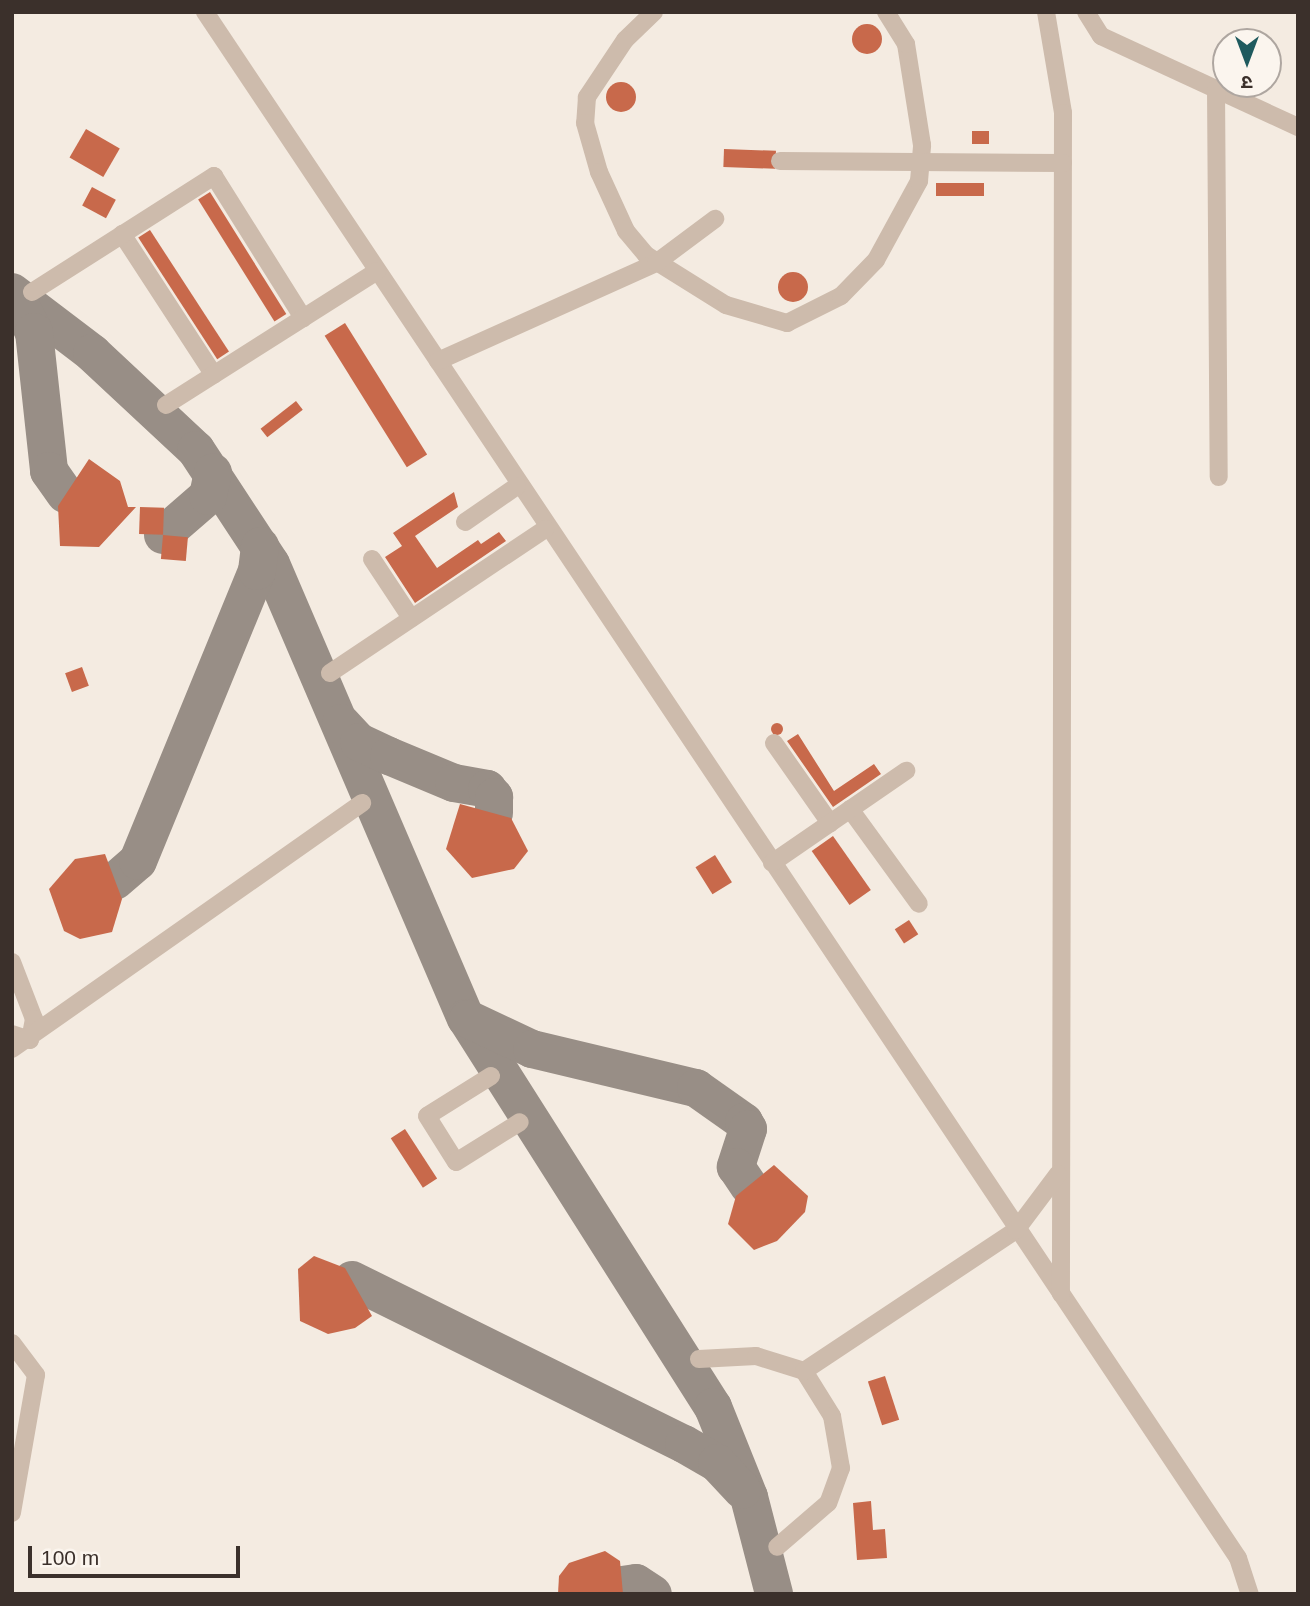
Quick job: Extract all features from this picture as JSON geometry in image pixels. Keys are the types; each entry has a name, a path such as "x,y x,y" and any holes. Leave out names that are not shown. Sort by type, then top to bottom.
{"street":[{"path":"205,12 438,361 545,529 1238,1558 1250,1594"},
{"path":"654,12 597,76 585,122 626,231 656,263 762,320 787,323 814,315 876,260 905,213 920,162 906,44 886,12"},
{"path":"1046,12 1063,113 1058,1174 1061,1294"},
{"path":"1086,12 1101,36 1212,87"},
{"path":"1216,98 1219,477"},
{"path":"1235,98 1298,127"},
{"path":"780,161 1063,163"},
{"path":"32,292 214,176 303,318"},
{"path":"438,361 656,263 715,219"},
{"path":"122,234 214,375"},
{"path":"166,405 377,271"},
{"path":"465,522 517,486"},
{"path":"330,673 545,529"},
{"path":"372,559 411,618"},
{"path":"774,743 830,823"},
{"path":"772,863 906,771"},
{"path":"18,1042 362,803"},
{"path":"850,809 919,904"},
{"path":"12,962 32,1003 12,1066"},
{"path":"491,1076 427,1116 456,1162 520,1122"},
{"path":"804,1371 1016,1230 1058,1174"},
{"path":"12,1343 36,1375 12,1513"},
{"path":"699,1359 756,1356 804,1371 832,1416 841,1468 828,1503 776,1547"}],"building":[{"path":"867,24 878,28 882,39 878,50 867,54 856,50 852,39 856,28"},
{"path":"621,82 632,86 636,97 632,108 621,112 610,108 606,97 610,86"},
{"path":"86,129 120,148 103,177 70,158"},
{"path":"972,131 989,131 989,144 972,144"},
{"path":"724,149 776,151 775,169 723,167"},
{"path":"936,183 984,183 984,196 936,196"},
{"path":"92,187 116,200 106,218 82,206"},
{"path":"210,192 286,314 274,322 198,199"},
{"path":"150,230 229,352 217,359 138,238"},
{"path":"793,272 804,276 808,287 804,298 793,302 782,298 778,287 782,276"},
{"path":"345,323 427,454 407,467 325,336"},
{"path":"296,401 303,410 267,437 261,429"},
{"path":"89,459 120,481 128,507 136,507 99,547 60,546 58,506"},
{"path":"454,492 458,507 415,536 437,568 478,540 481,544 499,532 506,541 415,603 385,557 402,546 393,533"},
{"path":"140,507 164,508 163,535 139,534"},
{"path":"163,535 188,537 186,561 161,559"},
{"path":"82,667 89,686 72,692 65,673"},
{"path":"772,724 782,724 782,734 772,734"},
{"path":"798,734 834,791 874,764 881,774 833,807 787,741"},
{"path":"460,804 511,818 528,851 514,869 472,878 446,849"},
{"path":"833,836 871,890 850,905 812,851"},
{"path":"105,854 122,899 112,932 80,939 64,931 49,889 75,859"},
{"path":"715,855 732,882 712,894 695,867"},
{"path":"909,920 918,934 904,944 895,929"},
{"path":"405,1129 437,1178 423,1188 391,1138"},
{"path":"774,1165 808,1196 805,1212 777,1241 754,1250 728,1224 736,1196"},
{"path":"314,1256 345,1268 372,1316 355,1328 328,1334 300,1321 298,1269"},
{"path":"885,1376 899,1420 882,1425 868,1382"},
{"path":"871,1501 873,1530 885,1529 887,1558 857,1560 853,1503"},
{"path":"605,1551 620,1561 623,1594 558,1594 559,1576 569,1563"}],"taxiway":[{"path":"12,292 92,353 196,450 271,564 466,1018 713,1407 749,1497 774,1594"},
{"path":"16,297 34,332 49,471 65,494"},
{"path":"163,535 208,496 213,473"},
{"path":"115,881 138,861 257,571 260,546"},
{"path":"341,723 359,742 389,756 454,783 487,789 494,797 494,813"},
{"path":"468,1019 532,1049 696,1088 744,1122 748,1129 736,1167 749,1186"},
{"path":"352,1280 684,1444 717,1463 742,1490"},
{"path":"622,1585 636,1583 653,1594"}]}
